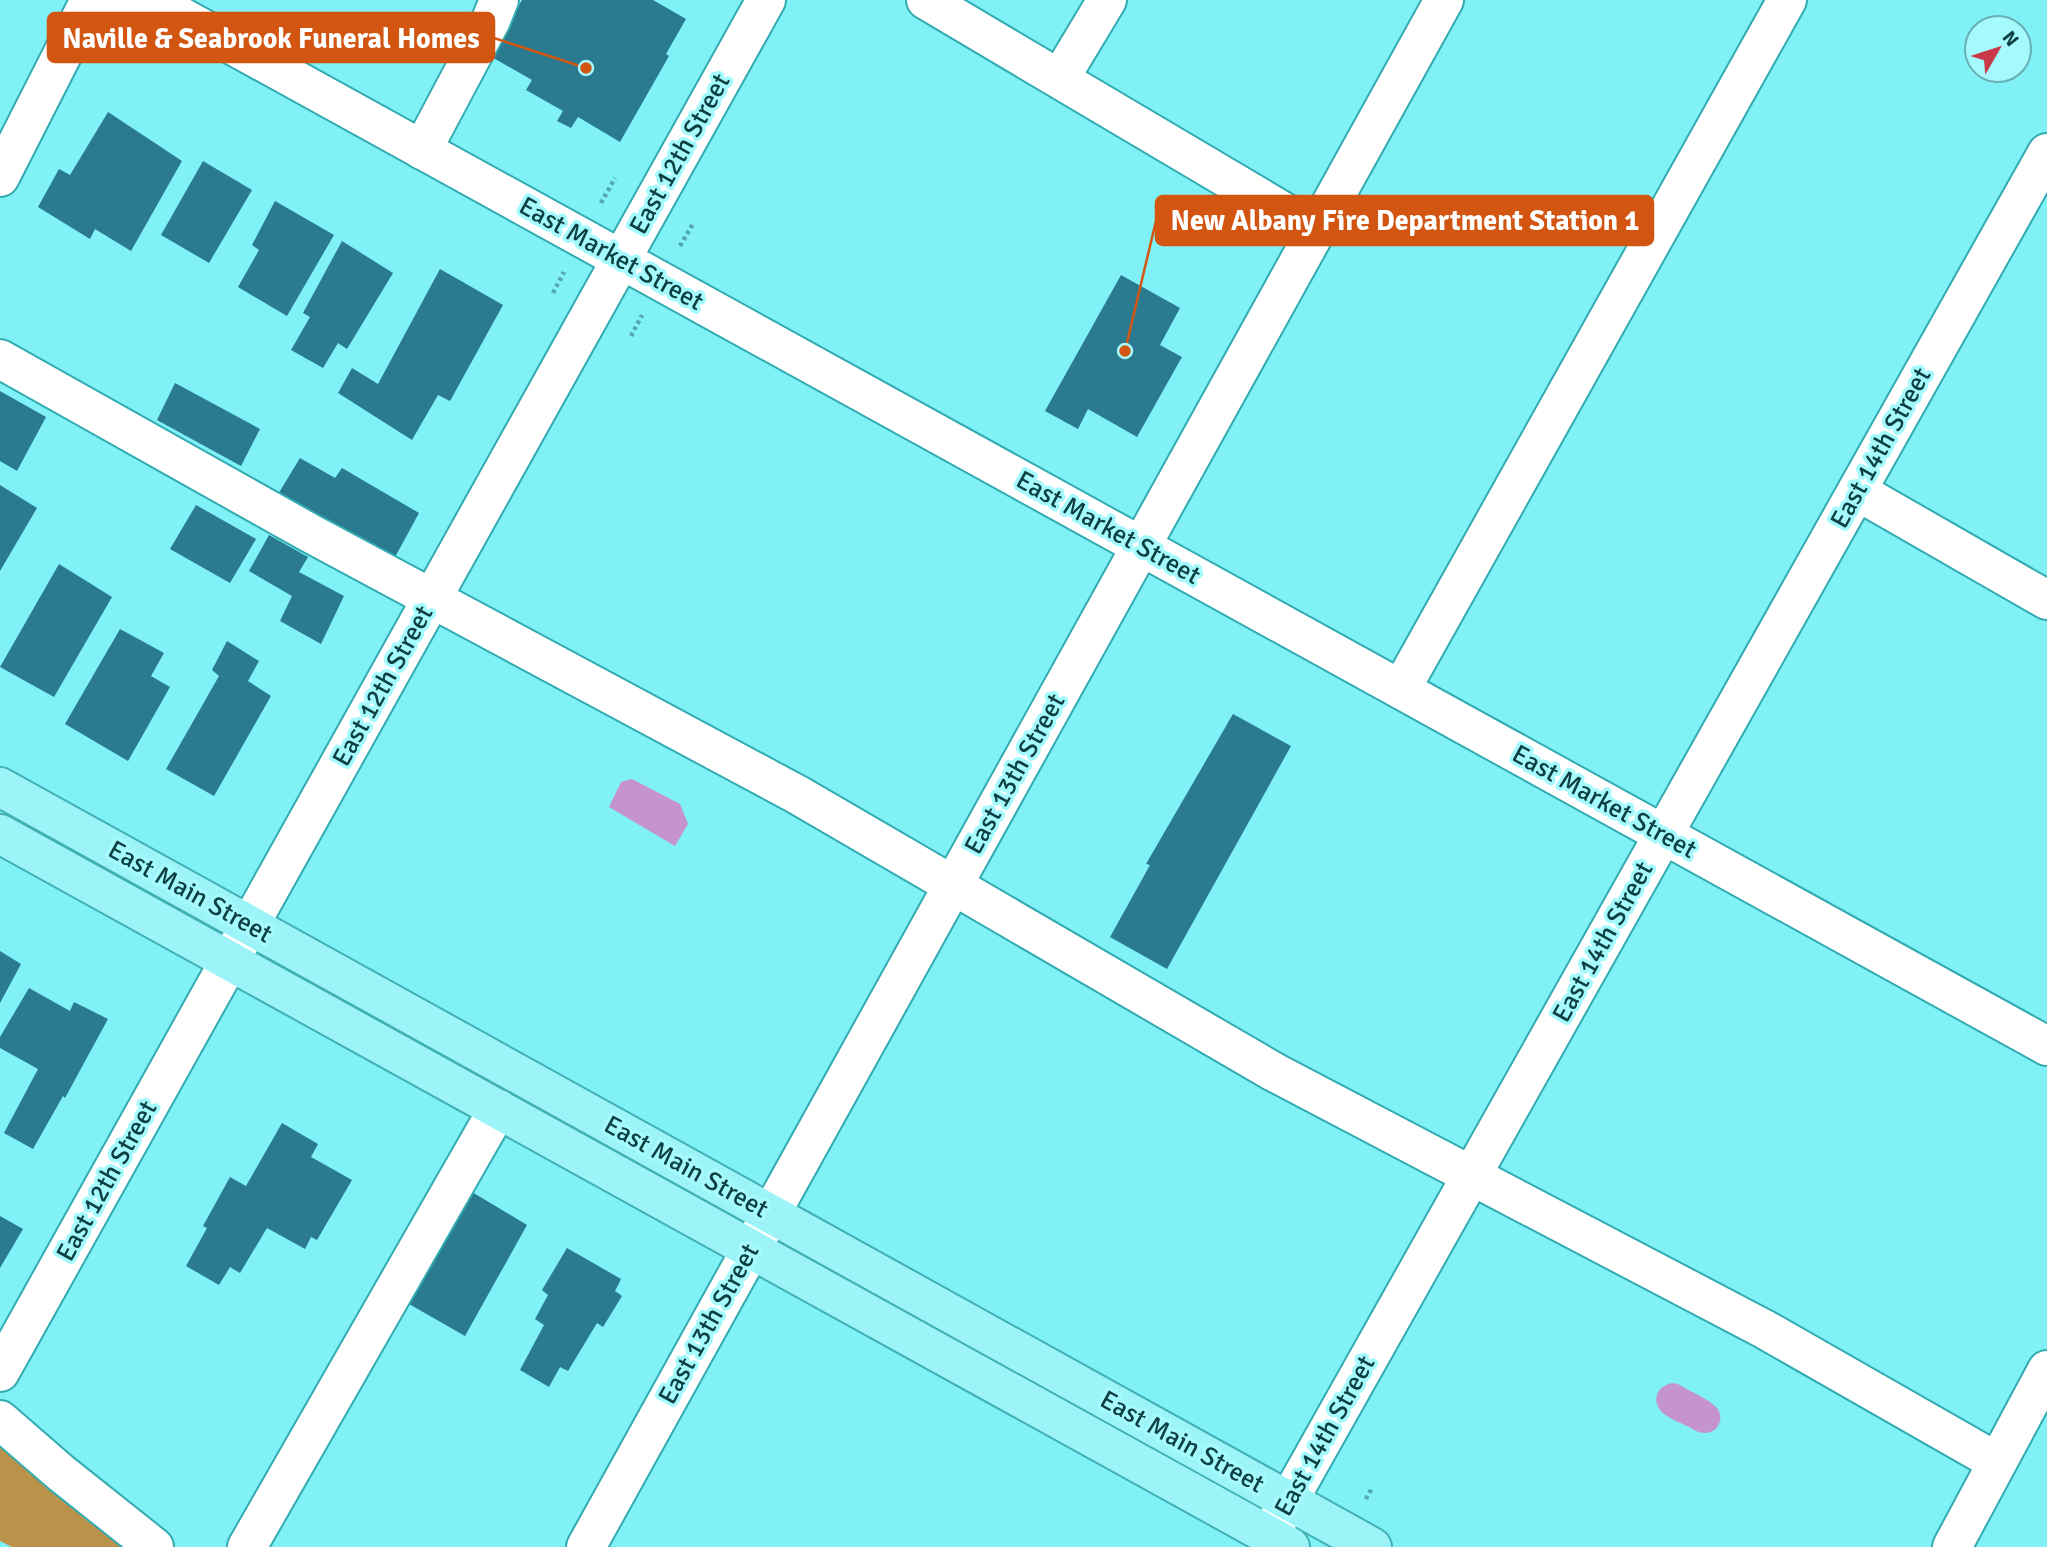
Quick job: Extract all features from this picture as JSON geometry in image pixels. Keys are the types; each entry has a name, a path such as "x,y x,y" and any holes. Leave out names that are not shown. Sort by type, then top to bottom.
{"main road":[{"name":"East Main Street","path":"0,786 1372,1547"},
{"name":"East Main Street","path":"0,834 751,1249 1273,1543"}],"street":[{"name":"East Market Street","path":"93,0 164,5 2047,1046"},
{"path":"0,177 93,0"},
{"path":"422,150 499,0"},
{"name":"East 12th Street","path":"0,1372 766,0"},
{"path":"926,0 1316,231"},
{"path":"1060,79 1107,0"},
{"name":"East 13th Street","path":"586,1547 1444,0"},
{"path":"1401,690 1787,0"},
{"name":"East 14th Street","path":"1273,1543 1289,1501 1857,491 2035,204 2047,153"},
{"path":"0,359 308,532 798,795 1274,1072 1764,1329 1997,1462"},
{"path":"1857,491 2047,600"},
{"path":"247,1547 498,1110"},
{"path":"1952,1547 1997,1462 2043,1388"},
{"path":"0,1420 61,1474 154,1547"}],"shaded area":[{"path":"632,779 680,804 688,824 675,846 609,807 621,782"},
{"path":"1672,1383 1715,1406 1720,1419 1714,1430 1699,1432 1661,1411 1656,1398 1663,1387"},
{"path":"0,1444 133,1547 12,1547 0,1541"}],"building":[{"path":"522,0 653,0 686,19 666,54 669,56 620,142 578,117 571,128 557,121 563,111 526,90 532,80 490,56"},
{"path":"108,112 182,161 131,251 95,229 90,239 38,207 59,169 70,175"},
{"path":"203,161 252,190 209,263 161,235"},
{"path":"275,201 334,235 287,316 238,287 259,250 252,245"},
{"path":"342,241 393,273 347,349 338,343 323,368 291,350 310,317 303,313"},
{"path":"440,269 503,305 450,401 438,395 412,440 338,393 352,368 378,384"},
{"path":"1121,275 1180,308 1160,345 1182,357 1137,437 1088,409 1078,429 1045,411"},
{"path":"175,383 260,429 241,466 157,420"},
{"path":"0,391 46,417 17,471 0,461"},
{"path":"300,458 335,478 342,468 419,513 394,559 277,496"},
{"path":"0,485 37,508 0,571"},
{"path":"196,505 256,539 230,583 170,549"},
{"path":"269,535 308,557 299,572 344,596 321,644 280,621 292,596 249,571"},
{"path":"59,564 112,597 54,697 0,667"},
{"path":"120,629 164,653 151,676 170,687 128,761 65,724"},
{"path":"227,641 259,661 248,681 271,696 214,796 166,769 219,676 212,670"},
{"path":"1233,714 1291,746 1167,969 1110,937 1150,865 1146,864"},
{"path":"0,951 21,964 0,1003"},
{"path":"29,988 70,1011 74,1002 108,1019 65,1098 63,1096 33,1149 4,1133 38,1069 0,1048 0,1037"},
{"path":"282,1123 318,1144 311,1157 352,1180 317,1240 311,1237 305,1249 267,1228 240,1273 230,1267 219,1285 186,1266 207,1228 203,1226 230,1177 246,1186"},
{"path":"472,1192 527,1225 465,1336 409,1304"},
{"path":"0,1216 23,1229 0,1268"},
{"path":"567,1248 621,1279 615,1291 622,1296 603,1327 597,1323 568,1371 560,1367 549,1387 520,1370 544,1325 535,1319 548,1295 542,1290"}],"place":[{"name":"Naville & Seabrook Funeral Homes","path":"586,68"},
{"name":"New Albany Fire Department Station 1","path":"1125,351"}]}
